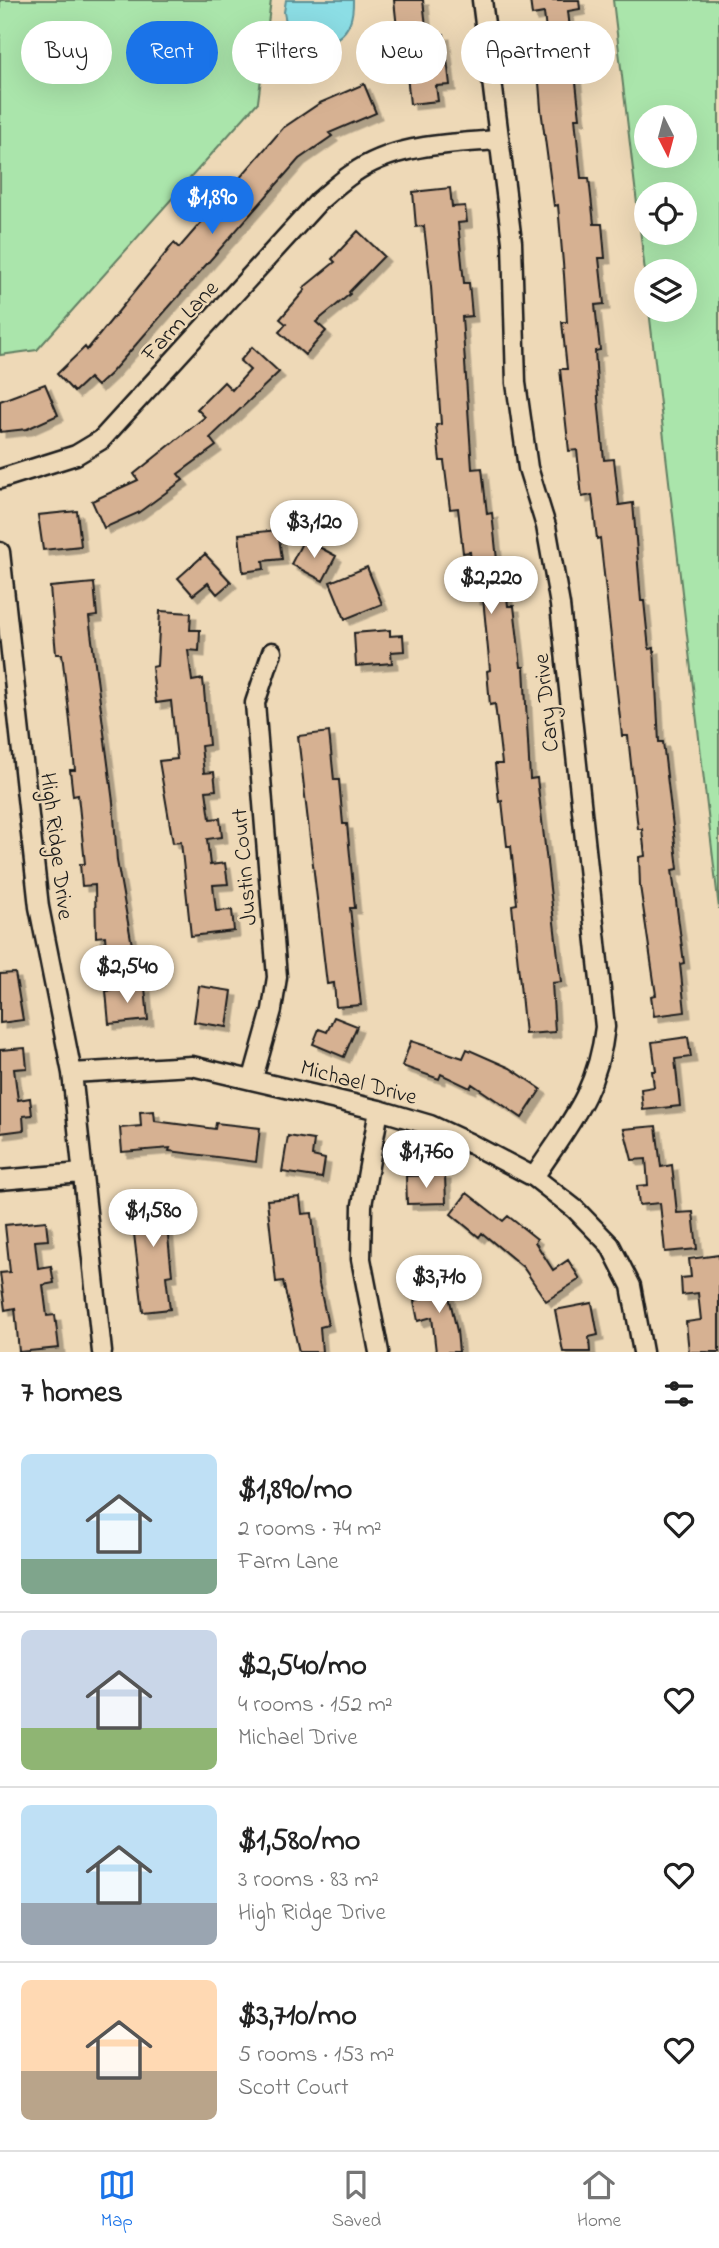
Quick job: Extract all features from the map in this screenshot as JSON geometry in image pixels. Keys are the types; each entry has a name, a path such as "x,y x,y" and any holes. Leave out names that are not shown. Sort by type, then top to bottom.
{"street":[{"name":"Cary Drive","path":"482,0 497,140 512,242 516,383 528,468 546,526 559,605 605,1027 602,1060 586,1098 534,1177"},
{"name":"Farm Lane","path":"0,479 76,455 101,440 319,201 352,173 382,158 425,146 497,140"},
{"name":"High Ridge Drive","path":"0,552 39,907 72,1073 102,1352"},
{"name":"Justin Court","path":"253,1078 272,1010 277,976 255,703 272,652"},
{"name":"Michael Drive","path":"72,1073 192,1066 253,1078 430,1125 534,1177 575,1209 610,1245 631,1286 643,1352"},
{"path":"379,1110 362,1205 361,1259 379,1352"},
{"path":"0,1180 82,1173"}],"green space":[{"path":"0,0 271,0 268,21 232,21 232,84 260,84 258,102 37,350 0,355"},
{"path":"613,0 719,0 719,909 650,322 697,322 697,259 644,259 642,245 697,245 697,182 634,182"}],"water":[{"path":"286,0 353,0 350,23 342,34 342,21 286,21"}],"building":[{"path":"394,0 423,0 425,21 396,21"},
{"path":"530,0 579,0 580,9 568,11 569,21 545,21 544,13 532,15"},
{"path":"447,60 450,85 436,86 438,101 410,104 408,84 447,84"},
{"path":"364,84 376,113 329,133 332,136 299,159 111,373 97,386 89,378 74,392 57,374 85,347 87,350 174,243 179,248 283,128 320,103"},
{"path":"539,84 576,84 580,118 575,118 581,178 589,178 594,224 602,224 605,258 599,258 604,304 595,305 600,350 595,351 604,460 614,459 619,505 633,503 641,601 644,601 649,649 654,648 659,742 663,742 678,869 672,870 684,963 680,964 685,1012 654,1016 651,996 656,995 640,886 639,857 645,856 642,829 638,829 628,736 622,736 600,538 597,539 592,495 582,497 577,450 569,451 560,369 567,369 562,322 567,322 564,275 558,205 554,206"},
{"path":"450,188 452,207 465,206 467,222 458,223 464,283 469,283 472,316 462,317 472,469 482,468 487,514 492,513 497,560 503,560 508,606 514,606 521,667 524,667 530,779 537,778 561,982 552,983 555,1032 525,1034 512,905 517,904 511,846 507,846 502,801 499,802 495,764 502,764 495,704 490,705 487,671 490,670 483,598 475,599 470,552 463,553 458,508 450,509 444,461 440,461 436,425 441,424 431,287 424,226 416,227 413,192"},
{"path":"358,231 384,256 350,294 316,322 326,331 305,355 279,332 286,324 280,319 305,290 303,288 335,262 332,259"},
{"path":"252,347 279,372 210,438 216,446 178,474 183,480 138,513 104,528 92,501 138,480 134,474 205,417 197,409 224,382 232,390 250,370 240,361"},
{"path":"45,384 58,415 27,429 0,432 0,401"},
{"path":"77,511 81,546 43,550 38,515"},
{"path":"278,530 282,559 263,561 264,569 243,572 239,534"},
{"path":"304,539 336,556 323,581 291,564"},
{"path":"205,554 231,582 217,594 208,583 193,595 178,578"},
{"path":"367,567 382,604 345,619 330,582"},
{"path":"94,583 97,616 89,617 113,802 117,861 132,945 106,948 105,936 96,937 95,885 82,886 80,864 85,864 78,795 73,796 70,770 75,770 69,712 62,654 56,654 50,587"},
{"path":"160,611 191,613 190,630 200,630 199,651 188,650 192,681 203,679 209,745 201,746 204,773 214,772 216,790 206,791 210,819 220,818 222,837 207,839 210,865 225,863 228,884 213,885 216,911 232,910 234,931 191,936 181,842 173,843 159,761 177,759 171,701 156,703 152,667 157,666"},
{"path":"390,630 390,636 403,635 404,651 391,652 392,663 356,666 354,633"},
{"path":"329,732 334,780 339,780 343,824 347,824 355,908 350,908 361,1005 336,1007 334,983 327,984 298,736"},
{"path":"15,973 23,1020 0,1023 0,974"},
{"path":"199,986 232,991 227,1027 194,1022"},
{"path":"145,987 148,1020 109,1024 106,991"},
{"path":"334,1017 357,1026 344,1057 313,1044 319,1029 327,1032"},
{"path":"688,1037 691,1057 675,1059 680,1106 643,1110 641,1089 654,1087 652,1071 656,1071 652,1042"},
{"path":"411,1041 463,1058 467,1049 510,1068 541,1089 522,1118 472,1084 470,1088 441,1074 439,1079 402,1066"},
{"path":"25,1048 27,1068 14,1069 18,1100 30,1098 32,1115 23,1116 24,1130 0,1133 0,1050"},
{"path":"154,1111 155,1121 215,1129 216,1123 260,1128 256,1162 169,1151 170,1148 122,1152 120,1128 141,1126 140,1112"},
{"path":"656,1126 661,1167 672,1165 677,1213 693,1212 697,1249 665,1252 660,1203 639,1205 637,1186 648,1185 646,1159 632,1160 624,1129"},
{"path":"288,1136 314,1140 312,1156 325,1159 322,1178 282,1172"},
{"path":"445,1175 446,1203 407,1204 406,1176"},
{"path":"467,1193 503,1221 508,1216 537,1239 535,1242 553,1270 568,1260 580,1279 546,1301 523,1267 482,1233 479,1237 451,1214"},
{"path":"170,1195 173,1226 167,1227 172,1275 166,1276 170,1309 143,1312 130,1199"},
{"path":"300,1197 302,1214 312,1213 318,1279 328,1325 320,1327 322,1352 299,1352 283,1281 276,1282 267,1200"},
{"path":"46,1221 48,1240 35,1241 38,1268 51,1266 54,1283 43,1285 47,1316 55,1315 59,1348 19,1352 15,1308 5,1310 0,1273 10,1272 5,1225"},
{"path":"719,1255 719,1352 689,1352 686,1322 701,1320 698,1293 682,1295 681,1278 691,1277 689,1259"},
{"path":"445,1279 459,1352 436,1352 432,1317 418,1321 414,1301 424,1298 421,1285"},
{"path":"592,1303 598,1335 589,1337 590,1352 563,1352 555,1310"}]}
